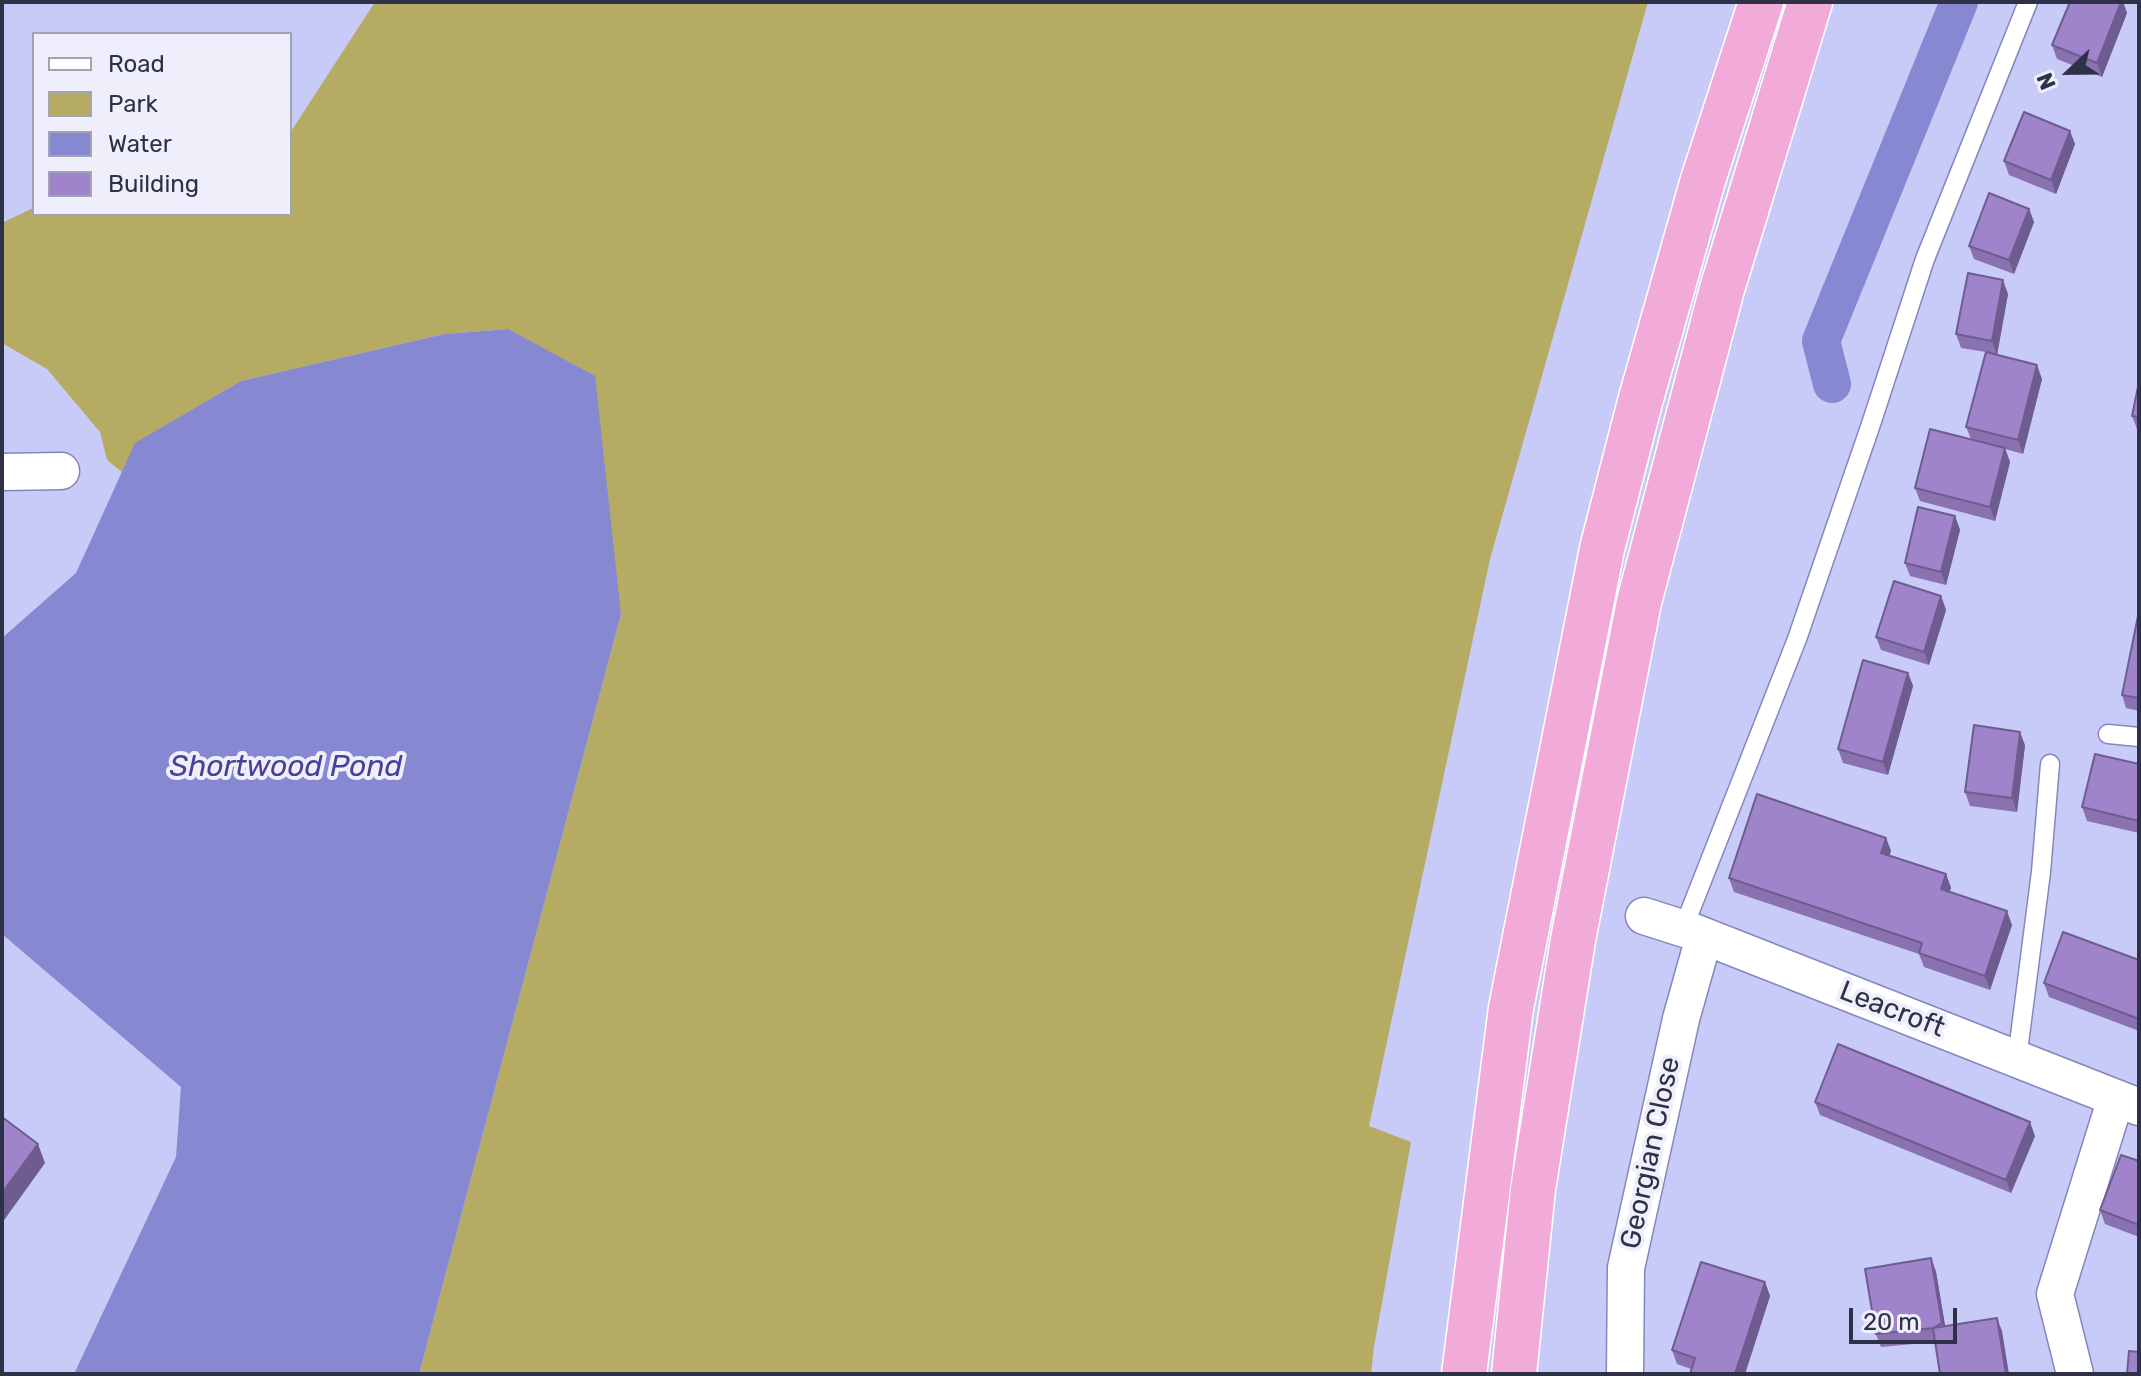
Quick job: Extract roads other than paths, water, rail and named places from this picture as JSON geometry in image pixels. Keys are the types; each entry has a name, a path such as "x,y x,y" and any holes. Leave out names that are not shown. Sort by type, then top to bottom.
{"highway":[{"path":"1464,1374 1511,1008 1602,549 1703,180 1761,2"},
{"path":"1514,1374 1533,1189 1573,940 1639,602 1693,392 1810,2"}],"street":[{"path":"2,472 61,471"},
{"name":"Leacroft","path":"1644,916 2127,1103"},
{"name":"Georgian Close","path":"1625,1374 1626,1268 1681,1019 1694,933"},
{"path":"2075,1374 2055,1294 2127,1103"}],"lane":[{"path":"1694,933 1871,424 1925,259 2028,2"},
{"path":"2108,734 2139,737"},
{"path":"2017,1059 2041,872 2050,764"}],"water":[{"name":"Shortwood Pond","path":"508,329 595,376 621,614 419,1374 74,1374 176,1157 181,1087 2,934 2,638 76,573 135,443 241,381 444,334"}],"waterway":[{"path":"1832,384 1821,341 1959,2"}]}
